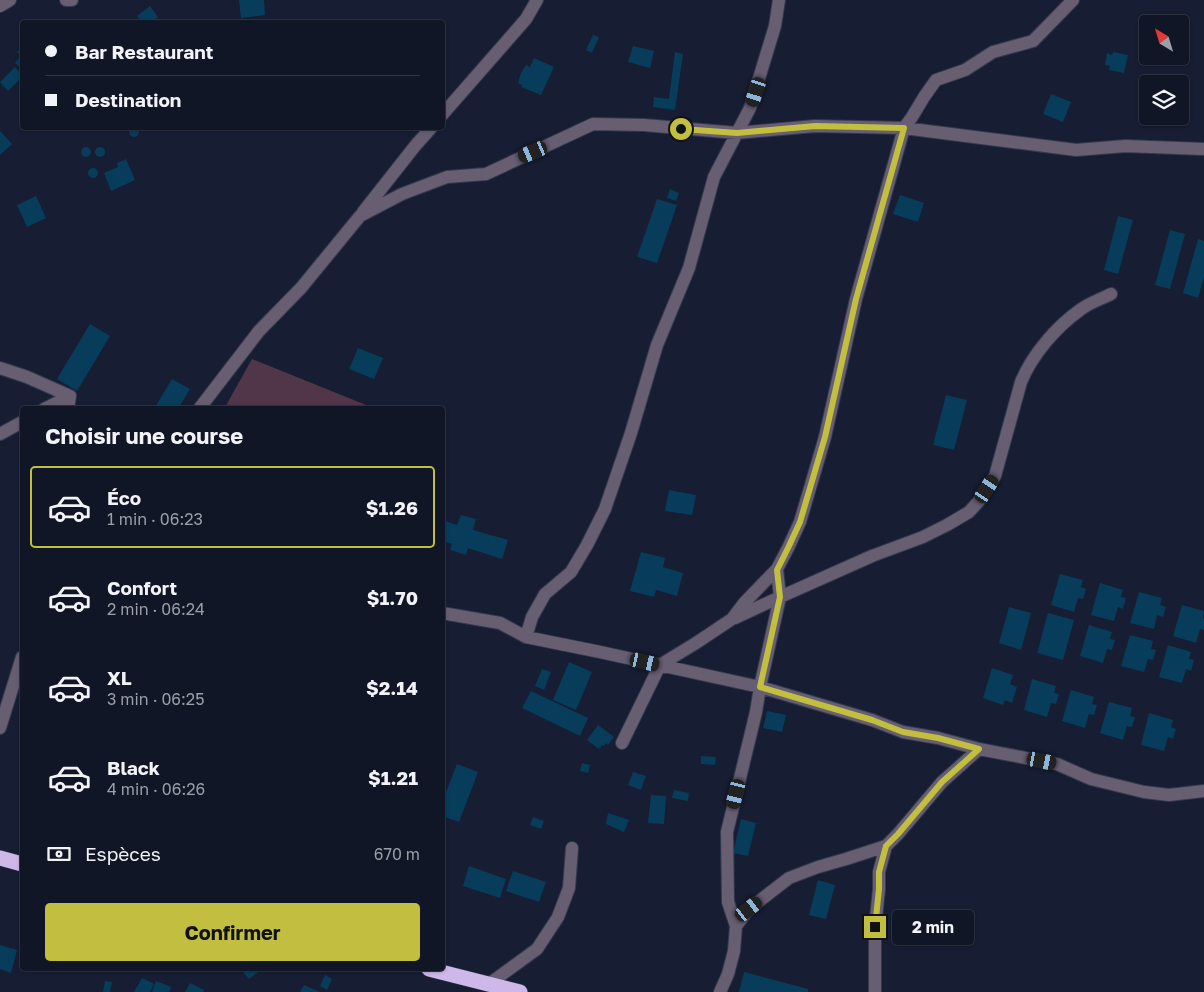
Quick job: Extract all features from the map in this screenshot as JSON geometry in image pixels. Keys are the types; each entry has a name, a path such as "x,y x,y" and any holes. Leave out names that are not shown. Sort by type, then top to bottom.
{"highway":[{"path":"0,858 20,863"},
{"path":"437,971 520,992"}],"street":[{"path":"0,6 10,0"},
{"path":"66,0 72,0"},
{"path":"445,112 526,19 537,0"},
{"path":"526,637 532,617 545,594 571,572 605,509 658,345 689,268 714,177 750,108 775,26 779,0"},
{"path":"732,619 777,570 800,522 825,437 856,299 904,128 936,80 965,70 993,52 1033,41 1072,0"},
{"path":"360,216 402,194 447,177 486,174 593,124 644,125 737,133 815,126 904,128 1076,150 1125,146 1204,149"},
{"path":"201,406 259,330 301,288 429,130"},
{"path":"622,743 660,665 696,644 732,619 872,556 923,536 970,512 995,476 1026,368 1039,350 1064,323 1081,309 1111,294"},
{"path":"0,368 27,377 69,402"},
{"path":"55,406 69,402"},
{"path":"0,434 20,423"},
{"path":"720,992 728,974 734,951 736,926 728,902 727,832 756,712 780,597 777,570"},
{"path":"445,614 500,623 526,637 760,687 872,720 903,732 1057,764 1091,779 1144,792 1169,795 1204,791"},
{"path":"0,728 20,663"},
{"path":"736,926 749,909 789,878 886,846 942,782 979,749"},
{"path":"875,992 875,927 879,872 886,846"},
{"path":"489,984 537,949 558,917 569,888 572,848"}],"shaded area":[{"path":"252,359 369,406 226,406"}],"building":[{"path":"239,0 264,0 265,15 241,18"},
{"path":"150,6 158,17 154,20 140,20 137,16"},
{"path":"593,35 599,37 592,53 586,50"},
{"path":"633,46 654,51 650,68 628,62"},
{"path":"675,52 683,54 675,110 653,107 654,97 669,99"},
{"path":"1113,52 1128,55 1124,73 1109,70 1110,66 1105,65 1107,53 1112,55"},
{"path":"20,56 20,67 15,63"},
{"path":"534,58 554,67 541,95 521,87 522,85 518,83 526,65 530,67"},
{"path":"15,67 20,73 20,79 8,91 0,82"},
{"path":"1051,94 1071,102 1063,122 1043,114"},
{"path":"129,130 139,130 138,136 130,136"},
{"path":"0,131 12,144 0,155"},
{"path":"86,147 91,152 86,157 81,152"},
{"path":"100,147 105,152 100,157 95,152"},
{"path":"126,159 135,180 111,191 104,173 118,167 117,163"},
{"path":"93,168 98,173 93,178 88,173"},
{"path":"670,189 679,193 676,201 667,198"},
{"path":"900,195 924,203 918,222 893,214"},
{"path":"36,196 46,218 27,227 17,205"},
{"path":"657,199 677,205 657,263 637,257"},
{"path":"1118,216 1133,220 1118,274 1104,270"},
{"path":"1170,230 1185,234 1170,289 1155,285"},
{"path":"1198,239 1204,241 1204,277 1198,298 1183,293"},
{"path":"90,324 110,336 77,391 57,379"},
{"path":"358,348 383,358 374,379 349,369"},
{"path":"172,379 190,389 180,406 156,406"},
{"path":"946,395 967,400 954,450 933,445"},
{"path":"669,490 696,495 692,515 665,511"},
{"path":"461,515 476,519 473,530 508,540 502,559 468,548 466,555 450,550 452,544 445,542 445,521 457,525"},
{"path":"641,552 665,558 663,567 683,573 677,596 656,590 654,597 630,591"},
{"path":"1060,574 1083,580 1081,587 1086,589 1083,599 1078,598 1074,612 1051,605"},
{"path":"1100,583 1123,590 1121,597 1126,598 1123,609 1118,607 1114,621 1091,615"},
{"path":"1139,592 1162,598 1160,605 1166,607 1163,617 1157,615 1154,629 1130,623"},
{"path":"1182,605 1204,611 1204,630 1200,629 1196,643 1173,636"},
{"path":"1009,607 1031,613 1021,650 999,643"},
{"path":"1048,613 1074,620 1063,660 1037,653"},
{"path":"1089,625 1112,632 1110,639 1115,640 1112,650 1107,649 1103,663 1080,656"},
{"path":"1130,635 1153,641 1151,649 1156,650 1153,660 1148,659 1144,672 1121,666"},
{"path":"1168,645 1191,652 1189,659 1194,660 1191,671 1186,669 1182,683 1159,677"},
{"path":"569,662 592,672 576,710 553,700"},
{"path":"992,668 1013,675 1010,684 1017,687 1012,703 1005,700 1003,705 983,698"},
{"path":"542,669 551,672 544,690 535,686"},
{"path":"1032,679 1056,686 1054,693 1059,694 1056,704 1051,703 1047,717 1024,710"},
{"path":"1071,690 1094,697 1092,704 1097,705 1094,715 1089,714 1085,728 1062,721"},
{"path":"531,691 588,718 580,736 522,708"},
{"path":"1109,702 1132,708 1130,716 1135,717 1132,727 1127,726 1123,740 1100,733"},
{"path":"767,711 786,715 782,732 763,728"},
{"path":"1149,713 1173,720 1171,727 1176,729 1173,739 1168,737 1164,751 1141,745"},
{"path":"598,725 614,737 608,745 606,743 599,749 587,740"},
{"path":"701,756 716,757 715,765 701,764"},
{"path":"582,763 590,765 588,773 580,771"},
{"path":"457,764 478,772 459,822 445,817 445,794"},
{"path":"633,772 646,776 641,790 628,785"},
{"path":"674,790 689,793 688,801 672,798"},
{"path":"651,795 666,796 664,824 648,823"},
{"path":"608,813 629,820 624,832 606,824"},
{"path":"533,817 544,821 541,829 530,825"},
{"path":"741,819 756,823 748,856 733,853"},
{"path":"469,866 506,879 500,898 463,886"},
{"path":"513,871 546,882 539,902 506,891"},
{"path":"818,880 835,885 826,919 809,915"},
{"path":"0,945 17,950 11,973 0,969"},
{"path":"244,971 259,971 249,979 243,972"},
{"path":"744,972 808,989 808,992 739,992"},
{"path":"325,975 332,979 327,990 320,986"},
{"path":"142,978 154,984 150,992 134,992"},
{"path":"105,981 112,982 110,992 103,992"},
{"path":"156,981 171,987 169,992 152,992"},
{"path":"190,983 204,990 203,992 185,992"},
{"path":"304,985 320,992 300,992"}],"route":[{"path":"681,129 737,133 815,126 904,128 856,299 825,437 800,522 777,570 780,597 760,687 872,720 903,732 938,738 979,749 942,782 886,846 879,872 875,927"}]}
